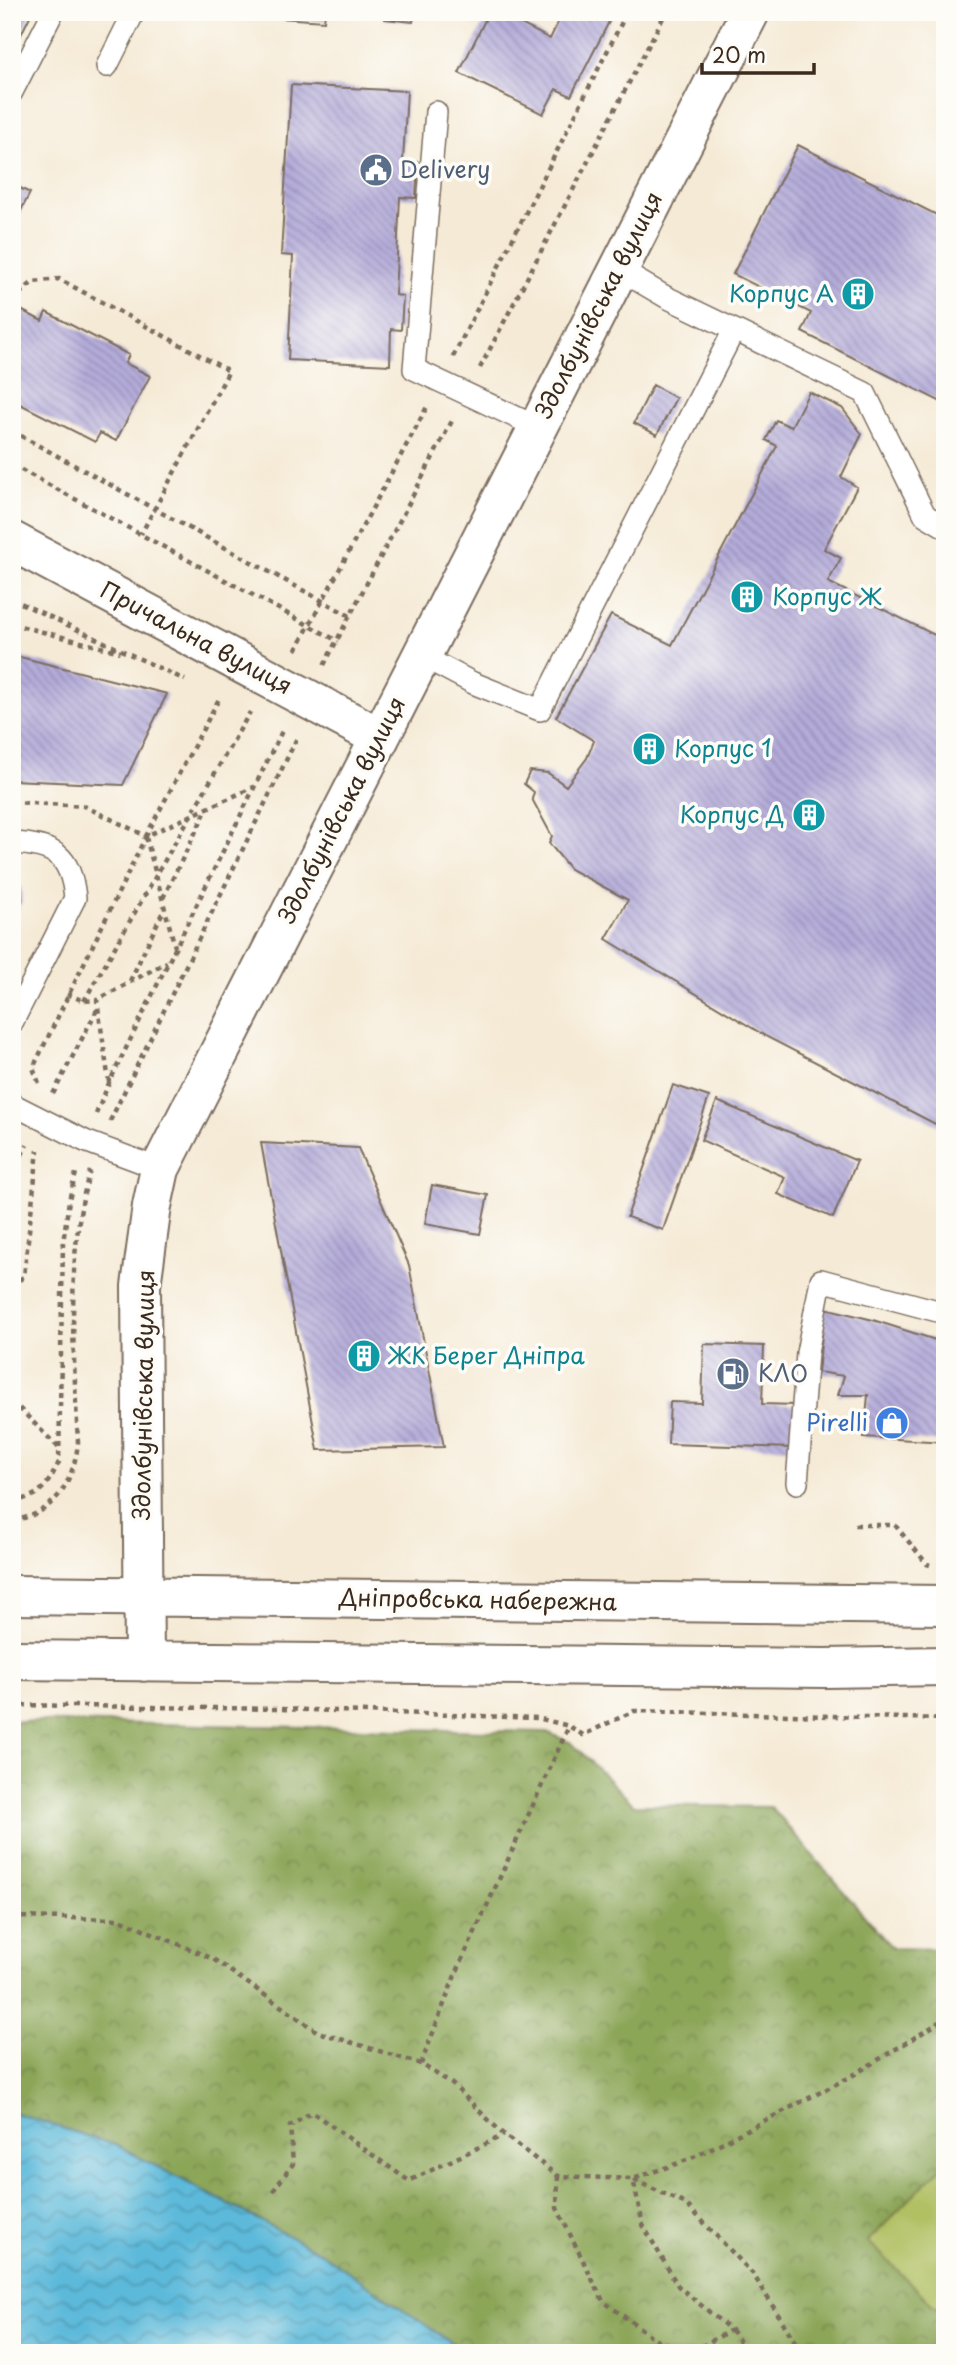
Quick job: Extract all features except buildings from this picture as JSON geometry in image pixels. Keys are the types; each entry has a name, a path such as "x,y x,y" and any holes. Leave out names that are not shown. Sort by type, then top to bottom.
{"street":[{"name":"Здолбунівська вулиця","path":"144,1662 141,1286 160,1168 750,12"},
{"name":"Причальна вулиця","path":"12,541 293,697 379,737"},
{"name":"Дніпровська набережна","path":"12,1595 945,1605"},
{"path":"12,1660 825,1668 945,1666"}],"lane":[{"path":"12,92 53,12"},
{"path":"107,66 134,12"},
{"path":"436,112 414,369 537,427"},
{"path":"618,269 666,297 865,393 925,515 945,527"},
{"path":"420,655 473,684 540,710 734,330"},
{"path":"12,843 36,844 53,851 67,863 73,878 75,898 12,1023"},
{"path":"12,1104 92,1143 160,1168"},
{"path":"796,1483 807,1353 821,1280 945,1313"}],"path":[{"path":"12,1520 39,1513 56,1499 68,1483 75,1465 78,1443 74,1299 77,1235 92,1143 109,1083 283,728 293,697 309,624 441,381 627,12"},
{"path":"293,697 338,641 666,12"},
{"path":"12,300 33,282 60,279 229,371 141,534"},
{"path":"12,431 350,616"},
{"path":"12,465 338,641"},
{"path":"12,599 194,685"},
{"path":"12,624 131,655"},
{"path":"63,1101 44,1089 36,1079 33,1068 146,836 220,696 230,702"},
{"path":"12,1501 34,1496 46,1487 59,1462 63,1243 69,1200 92,1143 301,730 293,697"},
{"path":"240,707 261,717"},
{"path":"84,1001 250,712"},
{"path":"272,723 283,728"},
{"path":"146,836 255,786"},
{"path":"12,802 84,806 146,836"},
{"path":"163,899 208,808"},
{"path":"146,836 175,947"},
{"path":"130,982 165,907"},
{"path":"35,977 84,1001 97,1000 167,962"},
{"path":"97,1000 109,1083"},
{"path":"12,1287 24,1276 39,1143"},
{"path":"12,1401 59,1449"},
{"path":"855,1525 895,1525 927,1564 936,1565"},
{"path":"12,1705 280,1709 523,1717 569,1726 583,1735 634,1711 945,1719"},
{"path":"421,2064 454,1978 569,1726"},
{"path":"12,1917 120,1919 213,1959 318,2032 421,2064 452,2084 504,2135 558,2176 633,2179 690,2159 838,2083 945,2019"},
{"path":"273,2191 293,2164 290,2126 312,2112 409,2181 504,2135"},
{"path":"558,2176 557,2208 603,2301 659,2342 693,2351 731,2330"},
{"path":"633,2179 643,2225 678,2286 731,2330 749,2353"},
{"path":"633,2179 686,2204 753,2274 802,2353"}],"green space":[{"path":"12,1721 547,1732 572,1743 634,1805 771,1807 892,1948 945,1949 945,2164 868,2241 945,2317 945,2353 466,2353 323,2254 118,2146 12,2112"},
{"path":"945,2164 945,2317 868,2241"}],"water":[{"path":"12,2112 118,2146 323,2254 466,2353 12,2353"}],"place":[{"name":"Delivery","path":"376,170"},
{"name":"Корпус А","path":"858,294"},
{"name":"Корпус Ж","path":"747,597"},
{"name":"Корпус 1","path":"649,749"},
{"name":"Корпус Д","path":"809,815"},
{"name":"ЖК Берег Дніпра","path":"364,1356"},
{"name":"КЛО","path":"733,1374"},
{"name":"Pirelli","path":"892,1423"}]}
